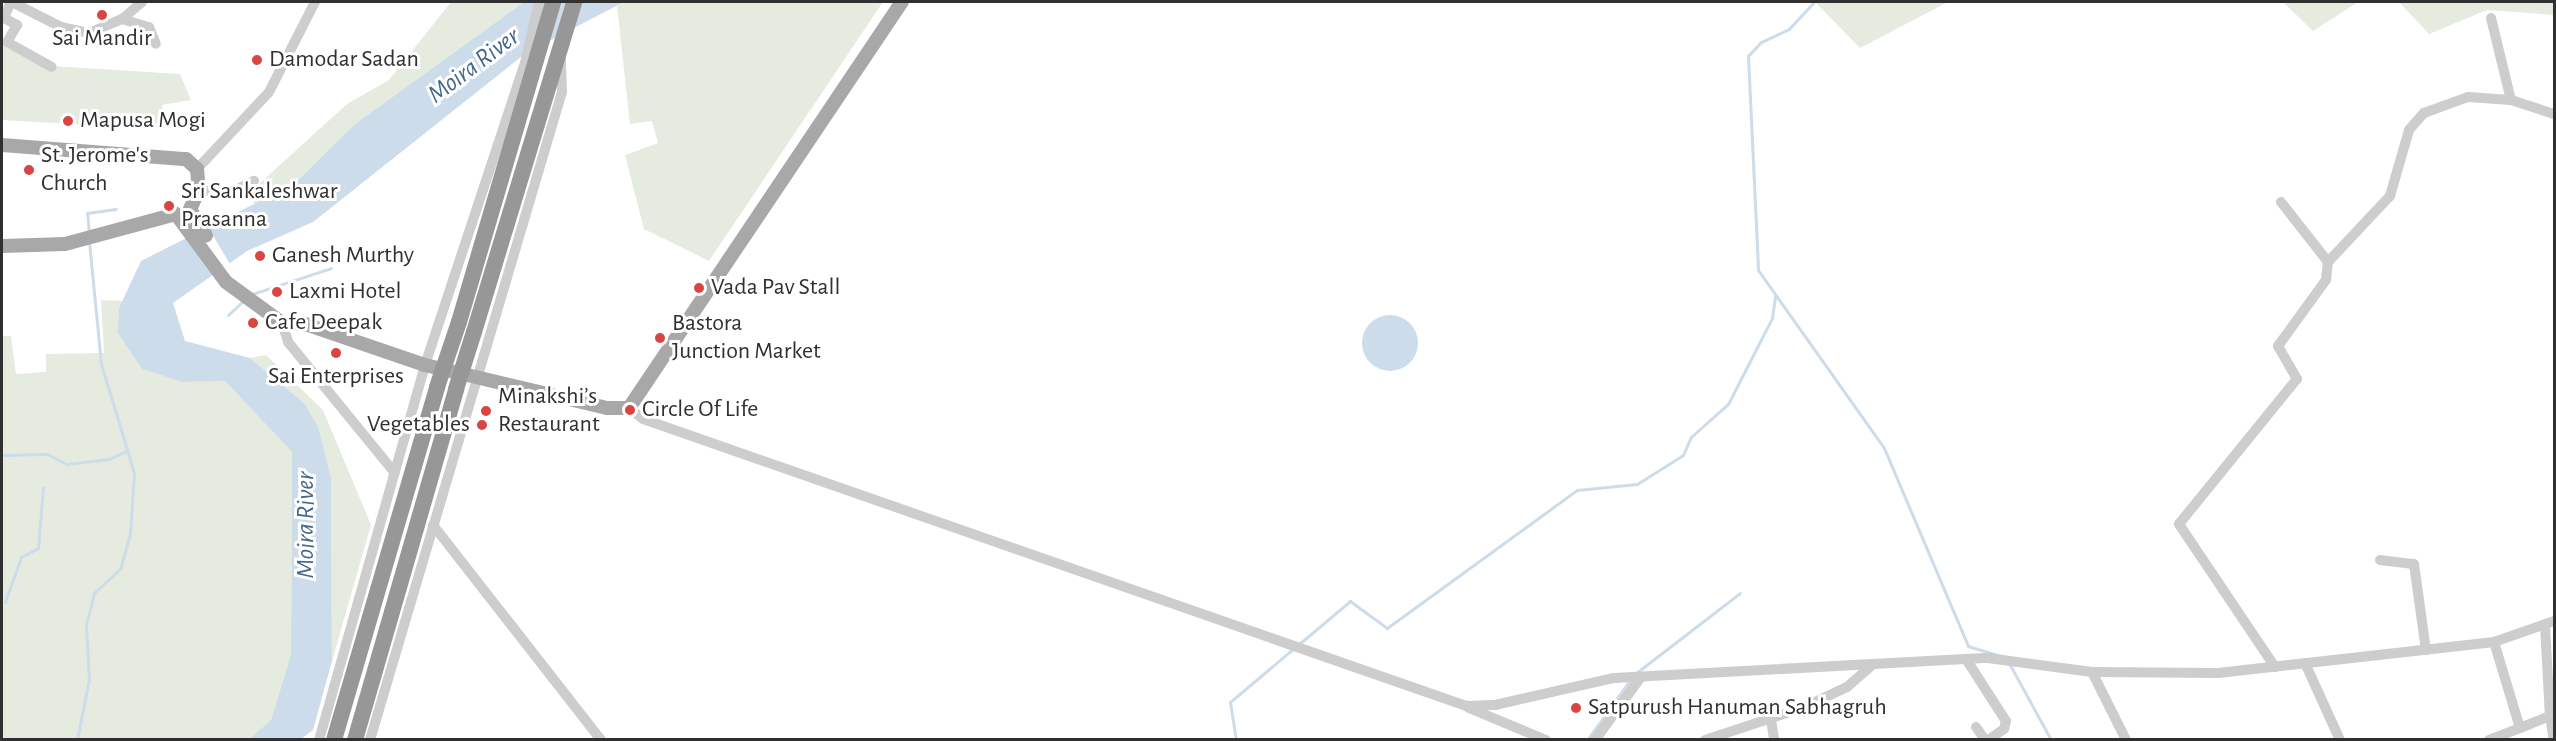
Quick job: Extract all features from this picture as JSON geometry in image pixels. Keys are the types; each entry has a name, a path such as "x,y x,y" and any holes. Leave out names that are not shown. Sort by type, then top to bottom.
{"highway":[{"path":"334,740 437,387 459,322 542,46 553,2"},
{"path":"356,740 456,389 574,2"}],"main road":[{"path":"190,203 191,221 229,279 255,307 282,323 305,324 425,365 477,375 607,408 629,408 902,2"},
{"path":"2,145 169,154 197,170 199,190 190,203 170,214 65,244 2,246"},
{"path":"170,214 191,221"}],"street":[{"path":"52,67 7,42 17,25 4,18 11,2 61,27 89,33 122,19 142,2"},
{"path":"197,170 269,92 315,2"},
{"path":"319,740 425,365 525,63 539,2"},
{"path":"2491,18 2511,100"},
{"path":"122,19 149,27 156,44"},
{"path":"370,740 562,92 563,42"},
{"path":"2275,667 2179,524 2297,379 2278,346 2326,280 2328,262 2390,196 2409,130 2424,113 2468,97 2511,100 2554,114"},
{"path":"199,190 230,193 254,181"},
{"path":"2281,202 2328,262"},
{"path":"282,323 288,342 394,472"},
{"path":"629,408 643,419 1466,706 1546,740"},
{"path":"433,525 601,740"},
{"path":"2380,560 2414,564 2426,650"},
{"path":"1466,706 1635,677 1871,666 1966,659 2092,672 2218,673 2494,642 2550,623 2550,716 2554,740"},
{"path":"2494,642 2520,728"},
{"path":"1966,659 2006,721 2004,729 1987,740 1976,727"},
{"path":"2305,663 2340,740"},
{"path":"1705,740 1771,720 1847,687 1871,666"},
{"path":"2092,672 2126,740"},
{"path":"1595,740 1635,677"},
{"path":"2489,740 2550,716"},
{"path":"1771,720 1774,740"}],"shaded area":[{"path":"451,2 524,2 355,124 294,184 255,205 249,193 347,104 389,80"},
{"path":"624,2 883,2 709,261 644,229 625,155 658,143 652,121 630,124 617,6"},
{"path":"1815,2 1948,2 1860,48"},
{"path":"2283,2 2358,2 2313,31"},
{"path":"2399,2 2554,2 2554,15 2487,10 2429,34"},
{"path":"2,46 52,66 180,74 191,100 162,105 165,124 146,128 2,120"},
{"path":"101,300 123,301 119,308 183,382 225,380 292,452 291,654 271,720 249,739 2,740 2,336 11,336 16,374 46,372 46,354 104,353"},
{"path":"266,355 323,410 371,525 332,661 331,478 304,403 250,358"}],"water":[{"name":"Moira River","path":"524,2 624,2 526,53 313,222 247,251 173,303 185,341 250,358 304,403 318,427 331,478 332,661 313,730 301,739 249,739 271,720 291,654 292,452 225,381 183,382 142,369 118,333 119,308 141,261 294,184 355,124"},
{"path":"1390,315 1401,317 1410,323 1416,332 1418,343 1416,354 1410,363 1401,369 1390,371 1379,369 1370,363 1364,354 1362,343 1364,332 1370,323 1379,317"}],"pier":[{"path":"206,224 231,265 214,275 189,234"}],"waterway":[{"path":"1814,2 1789,29 1761,42 1748,56 1758,270 1884,448 1968,646 2005,657"},
{"path":"89,234 87,213 116,209"},
{"path":"77,740 89,679 86,625 94,593 120,569 130,533 134,473 101,364 89,241"},
{"path":"252,294 331,268"},
{"path":"1299,644 1350,601 1387,628 1577,490 1637,484 1683,455 1691,437 1728,404 1772,318 1775,296"},
{"path":"228,315 244,300"},
{"path":"2,455 47,454 67,464 109,459 126,451"},
{"path":"5,602 21,557 38,548 43,487"},
{"path":"1636,673 1740,593"},
{"path":"1236,740 1230,702 1294,648"},
{"path":"2010,665 2051,740"},
{"path":"1587,740 1630,680"}],"place":[{"name":"Sai Mandir","path":"102,15"},
{"name":"Damodar Sadan","path":"257,60"},
{"name":"Mapusa Mogi","path":"68,121"},
{"name":"St. Jerome's Church","path":"29,170"},
{"name":"Sri Sankaleshwar Prasanna","path":"169,206"},
{"name":"Ganesh Murthy","path":"260,256"},
{"name":"Vada Pav Stall","path":"699,288"},
{"name":"Laxmi Hotel","path":"277,292"},
{"name":"Cafe Deepak","path":"253,323"},
{"name":"Bastora Junction Market","path":"660,338"},
{"name":"Sai Enterprises","path":"336,353"},
{"name":"Circle Of Life","path":"630,410"},
{"name":"Minakshi’s Restaurant","path":"486,411"},
{"name":"Vegetables","path":"482,425"},
{"name":"Satpurush Hanuman Sabhagruh","path":"1576,708"}]}
